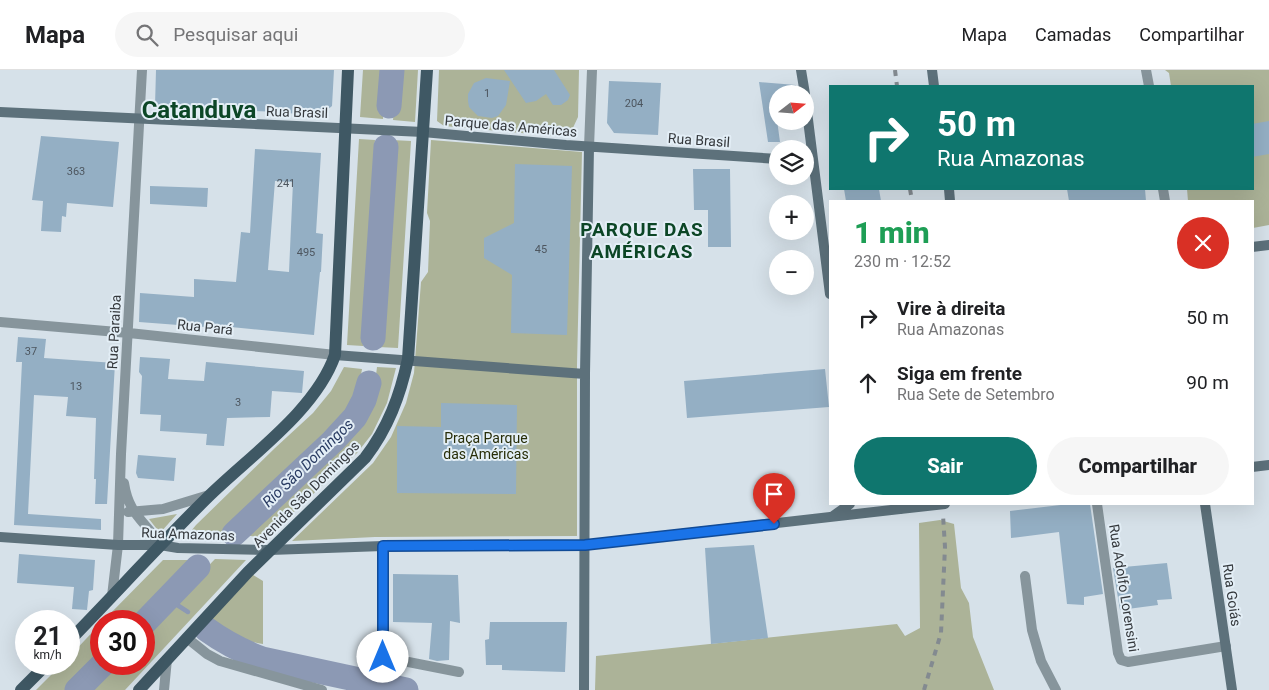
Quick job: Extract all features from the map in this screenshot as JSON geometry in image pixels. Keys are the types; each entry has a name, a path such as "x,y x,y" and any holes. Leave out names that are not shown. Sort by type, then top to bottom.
{"main road":[{"path":"80,629 210,495 299,412 325,379 340,355 351,128 348,70"},
{"name":"Avenida São Domingos","path":"139,690 248,572 365,458 378,442 397,404 403,359 418,131 427,70"},
{"path":"21,690 36,675"}],"street":[{"name":"Rua Paraiba","path":"112,596 118,545 118,513 142,70"},
{"path":"589,147 592,70"},
{"path":"801,70 803,85"},
{"path":"932,70 934,85"},
{"path":"1146,70 1149,85"},
{"name":"Rua Brasil","path":"0,112 418,131"},
{"name":"Parque das Américas","path":"418,131 589,147 585,374 584,690"},
{"name":"Rua Brasil","path":"589,147 769,158"},
{"path":"814,185 829,287"},
{"path":"1254,247 1269,244"},
{"name":"Rua Pará","path":"0,322 340,355 403,359"},
{"path":"403,359 585,374"},
{"path":"121,454 126,497 133,512 160,545"},
{"path":"1254,467 1269,465"},
{"path":"118,513 163,509 210,495"},
{"path":"830,518 849,505"},
{"name":"Rua Amazonas","path":"0,537 118,545 160,545 178,548 251,550 383,546 585,545 936,505"},
{"name":"Rua Adolfo Lorensini","path":"1097,505 1120,660 1128,662 1226,646"},
{"name":"Rua Goiás","path":"1205,505 1232,690"},
{"path":"383,546 383,657 459,672"},
{"path":"1025,576 1032,630 1041,661 1056,690"},
{"path":"186,638 206,654 220,661 322,690"},
{"path":"164,690 167,659"}],"green space":[{"path":"363,70 386,70 383,119 360,117"},
{"path":"397,70 418,70 415,122 393,120"},
{"path":"439,70 579,70 578,117 571,132 554,136 444,126 437,121"},
{"path":"1165,70 1269,70 1269,225 1254,228 1254,200 1188,200 1187,190 1254,190 1254,85 1171,85 1169,73"},
{"path":"359,139 375,140 363,346 347,345"},
{"path":"392,140 411,141 398,348 378,347"},
{"name":"Praça Parque das Américas","path":"431,140 582,152 577,365 577,536 375,537 292,541 373,463 391,437 406,403 414,373 421,282 428,272 430,221 427,213"},
{"path":"344,367 362,369 359,387 350,408 330,430 221,533 207,538 186,537 196,525 313,413 331,391"},
{"path":"377,367 396,368 387,403 372,434 357,453 266,538 244,535 361,423 373,399"},
{"path":"177,514 160,533 149,519"},
{"path":"940,520 954,524 961,588 969,603 973,637 994,690 595,690 596,656 897,624 905,636 920,628 919,523"},
{"path":"215,559 246,560 155,658 155,622"},
{"path":"163,560 196,560 146,610 114,610"},
{"path":"250,573 263,581 263,644 248,641 227,632 210,617"},
{"path":"90,635 90,667 68,690 36,690 51,675 80,675 80,645"},
{"path":"102,675 139,675 125,690 88,690"}],"building":[{"path":"156,70 334,70 332,106 327,110 307,109 307,114 184,108 184,106 155,106"},
{"path":"504,70 554,70 570,95 568,100 561,105 553,105 546,94 536,101 526,103"},
{"path":"486,78 510,81 506,105 498,116 492,118 478,116 469,107 468,101 468,94 474,83"},
{"path":"609,81 661,83 658,135 614,133 607,123"},
{"path":"759,82 796,85 769,85 769,130 778,130 780,140 769,140 768,142"},
{"path":"1269,121 1269,154 1254,157 1254,124"},
{"path":"41,136 119,142 113,207 67,203 66,217 62,216 61,232 41,231 43,201 32,200"},
{"path":"255,149 321,153 316,233 323,234 314,335 231,327 231,329 139,322 140,293 194,297 194,279 236,282 241,232 250,233","holes":["275,181 293,182 289,272 268,270"]},
{"path":"515,164 572,166 567,335 511,333 512,275 484,258 484,238 514,223"},
{"path":"693,169 730,169 731,247 708,247 708,210 694,210"},
{"path":"150,186 208,188 207,207 150,204"},
{"path":"844,190 879,190 881,200 846,200"},
{"path":"1067,190 1145,190 1146,200 1069,200"},
{"path":"18,337 46,339 44,358 115,363 107,504 95,504 96,418 66,416 68,397 34,395 28,514 101,519 101,530 14,525 22,362 16,362"},
{"path":"140,357 170,359 168,379 204,381 206,362 304,371 302,393 272,391 270,417 227,418 224,446 206,445 207,434 160,431 161,415 140,414 142,376 139,372"},
{"path":"825,369 829,407 687,418 684,381"},
{"path":"441,403 517,405 516,494 397,493 397,426 441,427"},
{"path":"138,455 176,458 174,481 138,478 136,473"},
{"path":"1061,505 1090,505 1103,594 1084,597 1084,605 1067,604 1059,532 1011,538 1010,511"},
{"path":"754,545 768,638 711,644 705,548"},
{"path":"19,554 95,560 93,590 89,591 87,610 72,609 74,587 17,583"},
{"path":"1167,563 1172,599 1157,600 1158,605 1120,610 1113,568"},
{"path":"393,574 458,575 460,623 450,621 449,660 437,661 429,659 432,623 393,622"},
{"path":"490,622 567,622 565,672 502,670 502,665 486,665 485,640 489,639"}],"waterway":[{"name":"Rio São Domingos","path":"389,106 392,70"},
{"name":"Rio São Domingos","path":"373,338 386,147"},
{"name":"Rio São Domingos","path":"234,534 333,441 355,417 364,400 369,383"},
{"name":"Rio São Domingos","path":"155,612 198,567"},
{"path":"168,599 188,612"},
{"path":"206,629 233,646 262,659 406,690"},
{"name":"Rio São Domingos","path":"77,690 92,675"}],"railway":[{"path":"895,70 897,85"},
{"path":"910,190 912,200"},
{"path":"924,690 941,633 945,547 943,515"}],"district":[{"name":"Catanduva","path":"199,110"},
{"name":"PARQUE DAS AMÉRICAS","path":"642,240"}],"route":[{"path":"383,657 383,546 585,545 774,524"}]}
